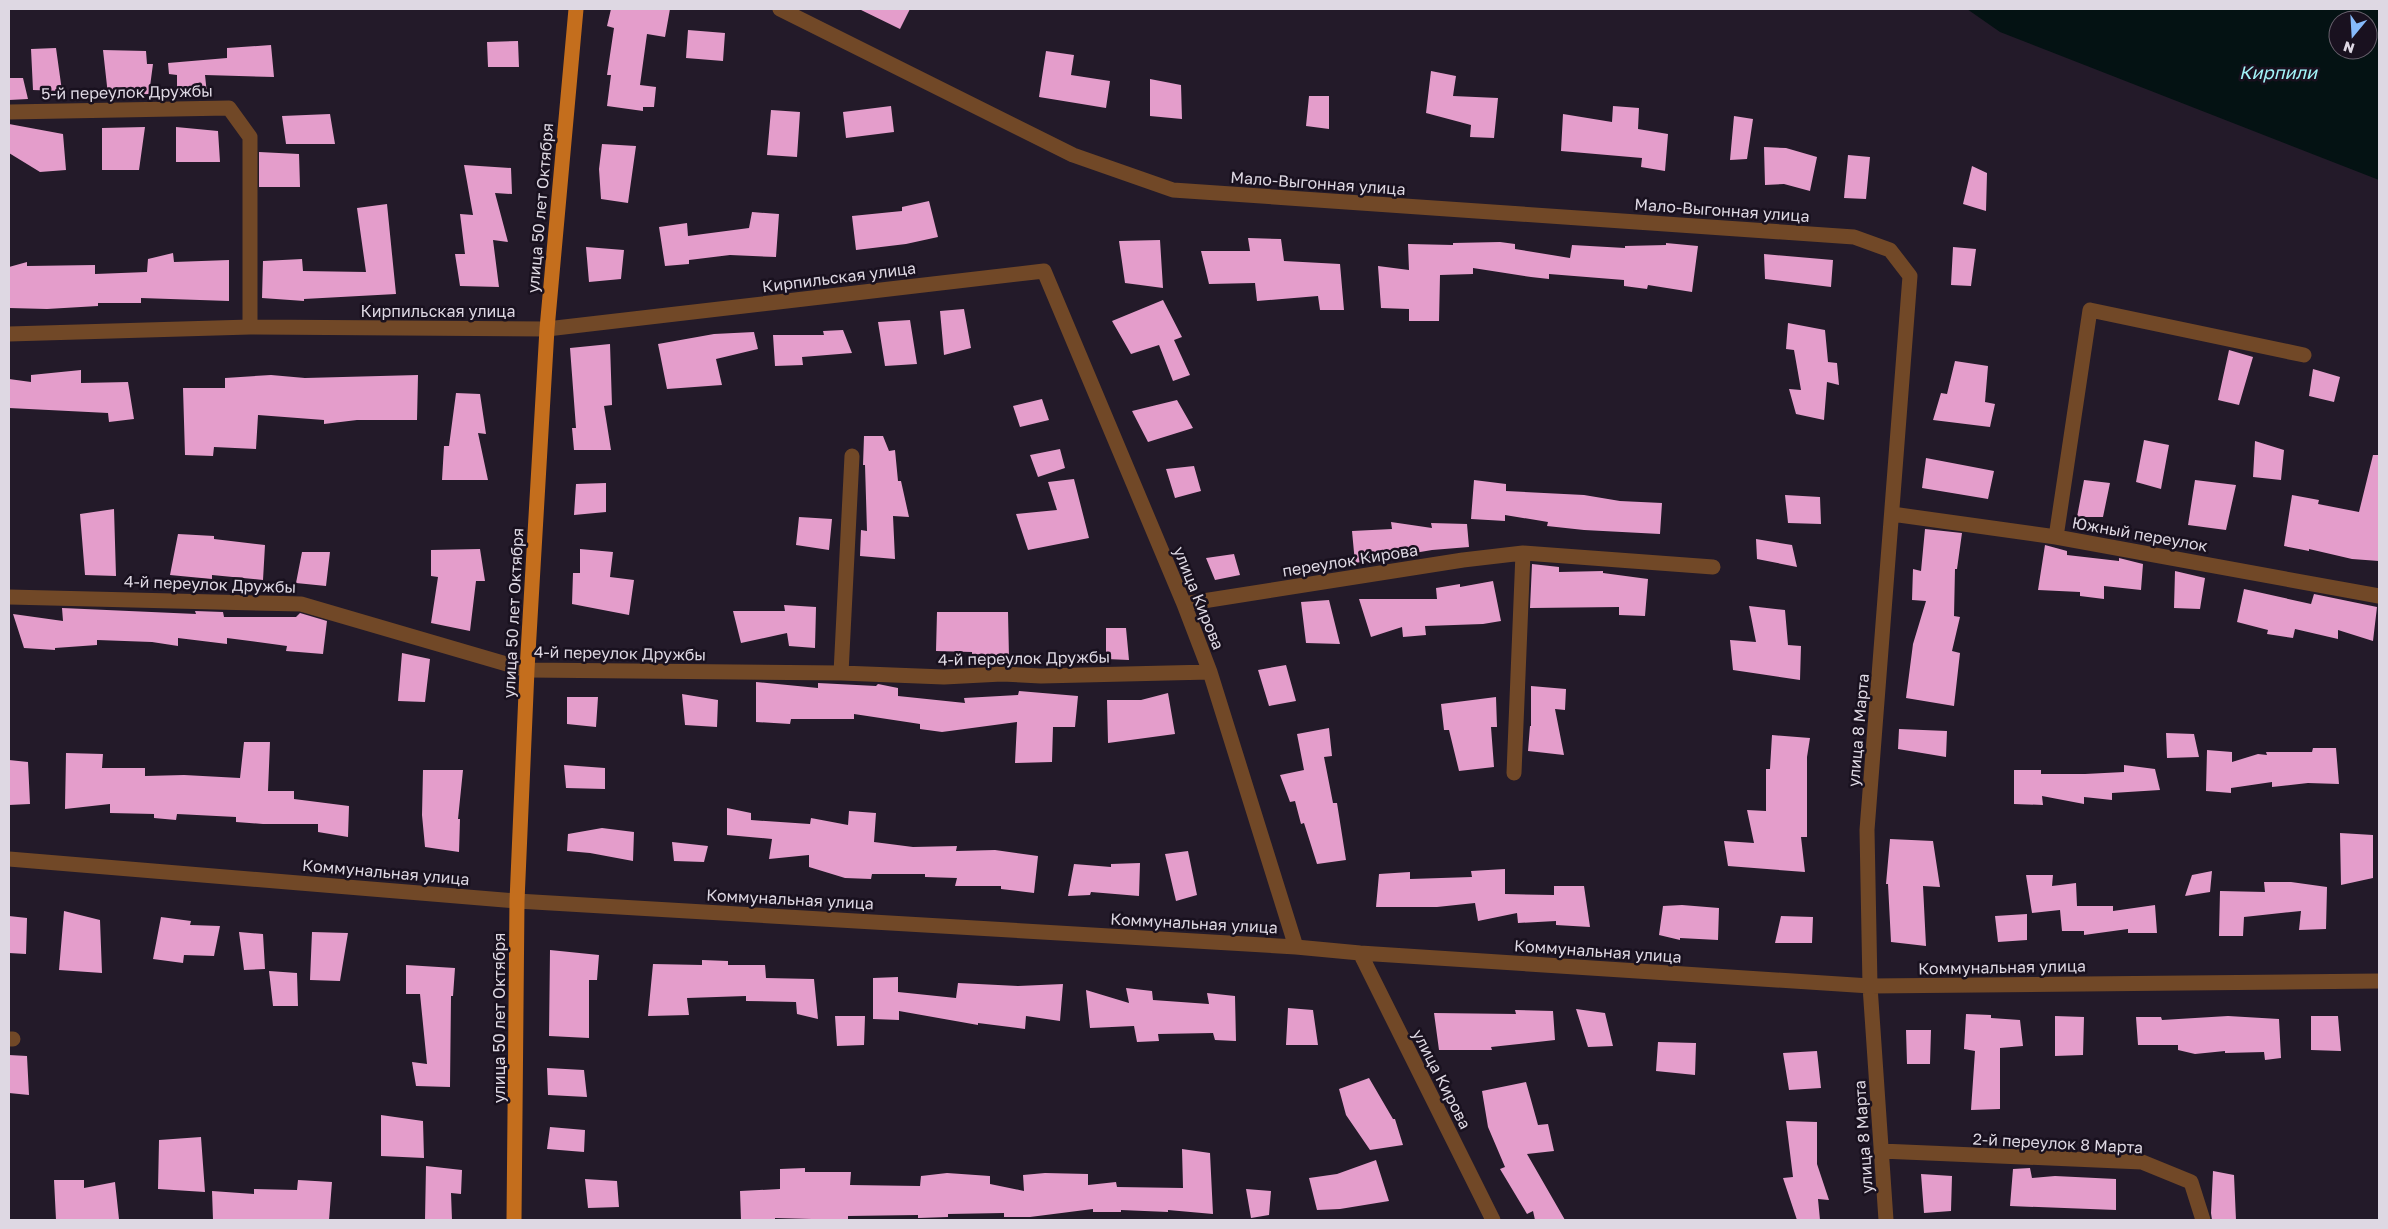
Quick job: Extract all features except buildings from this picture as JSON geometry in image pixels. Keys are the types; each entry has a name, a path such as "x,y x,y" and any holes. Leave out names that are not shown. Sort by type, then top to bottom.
{"main road":[{"name":"улица 50 лет Октября","path":"514,1220 517,901 527,670 547,329 576,9"}],"street":[{"name":"Мало-Выгонная улица","path":"780,9 1073,155 1173,190 1854,237 1890,250"},
{"name":"5-й переулок Дружбы","path":"9,112 229,108 250,136 250,327"},
{"name":"улица 8 Марта","path":"1886,1220 1870,986 1867,830 1910,276 1890,250"},
{"name":"Кирпильская улица","path":"9,334 250,327 547,329 1044,271"},
{"name":"улица Кирова","path":"1044,271 1184,604 1210,672 1296,946"},
{"path":"2056,537 2090,310 2304,355"},
{"path":"841,673 852,456"},
{"name":"Южный переулок","path":"1892,514 2056,537 2379,596"},
{"name":"переулок Кирова","path":"1184,604 1463,560 1523,553 1713,567"},
{"path":"1514,773 1523,553"},
{"name":"4-й переулок Дружбы","path":"9,597 301,604 527,670 841,673 944,677 1002,674 1042,676 1210,672"},
{"name":"Коммунальная улица","path":"9,858 517,901 1296,946 1360,953 1870,986 2379,981"},
{"name":"улица Кирова","path":"1360,953 1490,1220"},
{"name":"2-й переулок 8 Марта","path":"1881,1152 2142,1162 2191,1182 2203,1220"}],"water":[{"name":"Кирпили","path":"1967,9 2379,9 2379,180 2000,32"}]}
